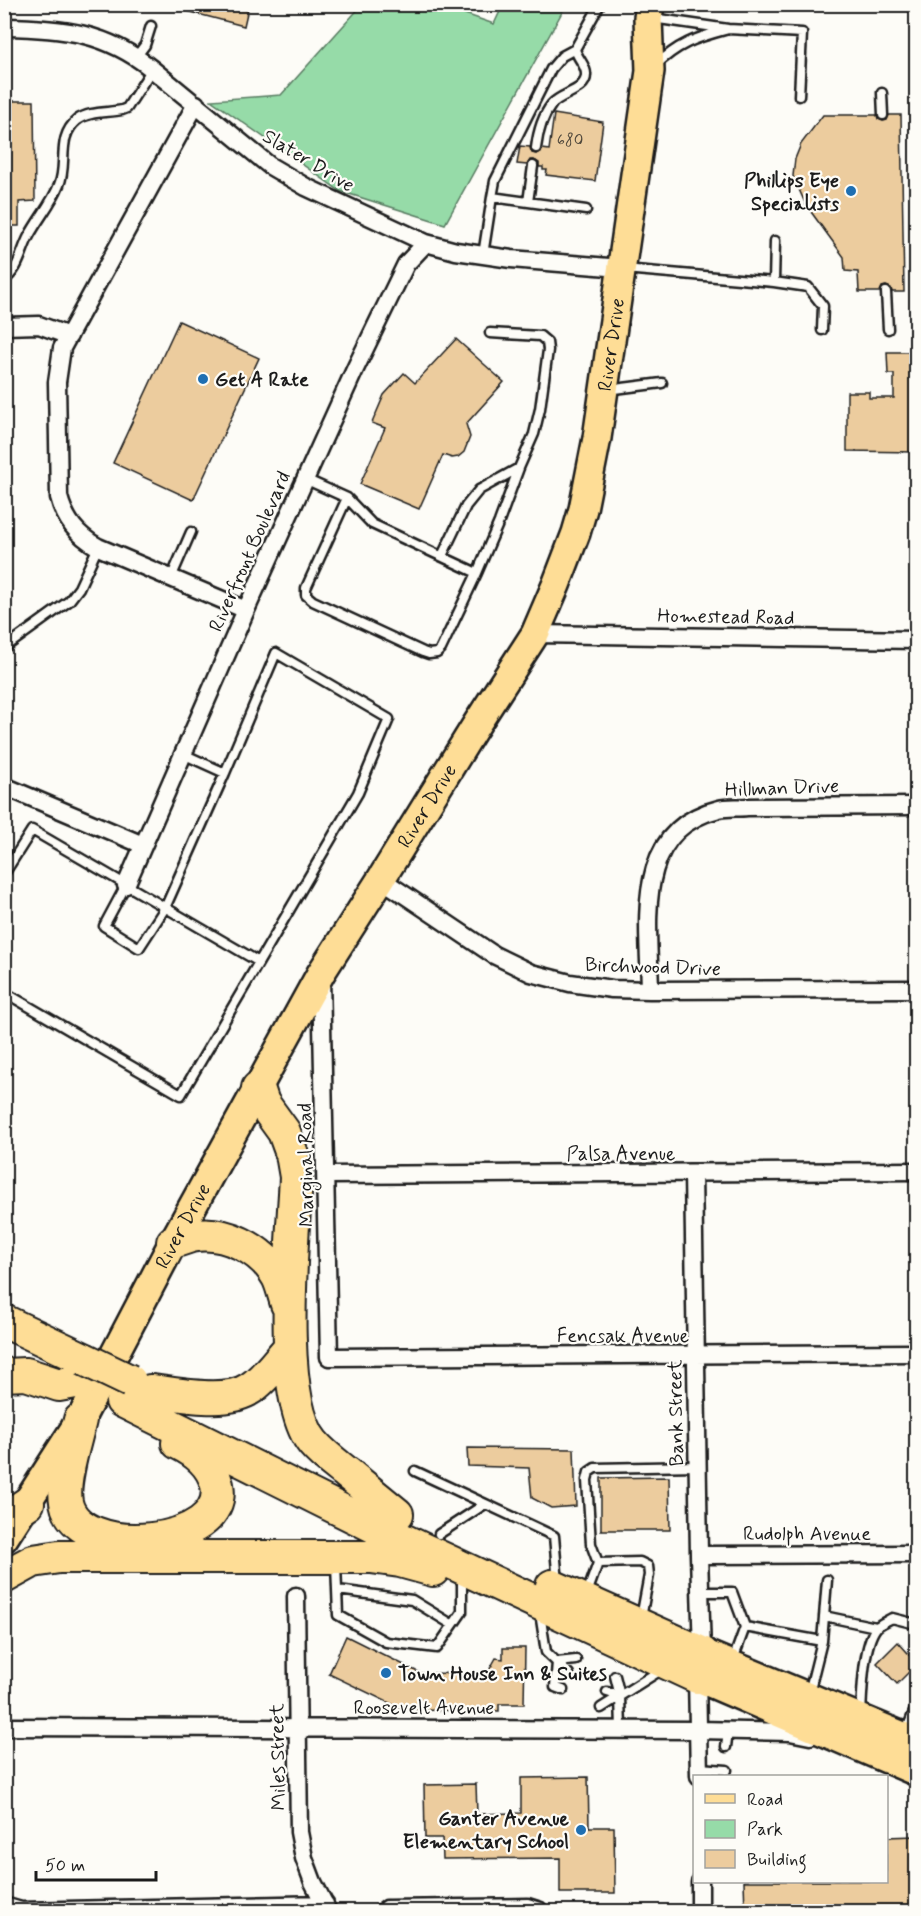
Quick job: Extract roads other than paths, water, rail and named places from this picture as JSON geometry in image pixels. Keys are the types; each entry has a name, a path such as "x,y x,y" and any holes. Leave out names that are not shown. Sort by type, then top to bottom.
{"highway":[{"path":"258,1088 263,1103 284,1132 292,1154 296,1177 290,1347 302,1423 312,1442 397,1514"},
{"path":"173,1242 191,1236 208,1235 223,1237 248,1247 270,1265 279,1278 290,1313"},
{"path":"4,1321 82,1370 439,1534 689,1665 843,1740 916,1771"},
{"path":"4,1344 82,1370"},
{"path":"140,1398 234,1396 251,1388 290,1347"},
{"path":"4,1375 26,1374 59,1385 82,1370"},
{"path":"80,1420 65,1495 69,1510 78,1523 93,1532 116,1539 143,1540 169,1536 193,1527 207,1518 216,1503 218,1490 213,1474 204,1461 190,1449 174,1441 140,1398"},
{"path":"140,1398 362,1521 494,1584"},
{"path":"4,1576 33,1561 59,1557 336,1556 372,1557 400,1561 560,1598 639,1625 689,1665 731,1665 910,1739"}],"main road":[{"name":"River Drive","path":"4,1538 16,1511 80,1420 173,1242 321,973 535,634 556,585 576,533 588,488 604,391 650,71 649,11"}],"street":[{"name":"Slater Drive","path":"4,27 50,28 103,40 136,57 152,69 270,166 326,198 426,243 483,256 621,268"},
{"path":"196,104 62,348 57,382 58,497 74,529 82,538 98,548 246,610"},
{"name":"Riverfront Boulevard","path":"126,885 304,479 406,264 426,243"},
{"path":"4,326 39,325 69,336"},
{"name":"Homestead Road","path":"535,634 916,640"},
{"path":"4,786 143,845"},
{"name":"Hillman Drive","path":"650,990 649,890 656,861 671,836 693,819 719,809 747,807 916,806"},
{"name":"Birchwood Drive","path":"381,879 494,955 531,973 570,983 612,989 650,990 916,989"},
{"name":"Marginal Road","path":"321,973 329,1357"},
{"name":"Palsa Avenue","path":"327,1175 916,1171"},
{"name":"Bank Street","path":"693,1173 700,1592 689,1665 698,1730 699,1772"},
{"name":"Fencsak Avenue","path":"329,1357 916,1353"},
{"name":"Rudolph Avenue","path":"699,1555 916,1554"},
{"name":"Miles Street","path":"296,1596 299,1832 304,1858 313,1882 327,1908"},
{"name":"Roosevelt Avenue","path":"4,1727 698,1730 727,1739 790,1732 843,1740"},
{"path":"700,1883 700,1911"},
{"path":"4,1906 21,1911 327,1908"}],"lane":[{"path":"483,256 495,181 551,69 562,56 575,49 600,4"},
{"path":"649,11 728,29 802,33 799,96"},
{"path":"136,57 145,45 151,26"},
{"path":"650,71 670,51 697,38 728,29"},
{"path":"536,148 541,125 553,103 580,87 585,80 586,72 575,49"},
{"path":"4,280 10,276 60,183 65,139 72,127 85,116 127,108 152,69"},
{"path":"882,93 883,115"},
{"path":"528,202 533,166"},
{"path":"492,197 586,210"},
{"path":"774,282 775,241"},
{"path":"621,268 808,287 823,306 822,330"},
{"path":"886,292 888,329"},
{"path":"347,498 306,588 306,595 313,601 434,654 441,649 477,573 534,434 540,409 548,350 547,342 540,336 490,333"},
{"path":"604,391 662,383"},
{"path":"442,556 466,506 479,490 519,468"},
{"path":"304,479 347,498 372,524 477,573"},
{"path":"171,579 191,532"},
{"path":"4,648 69,601 79,588 98,548"},
{"path":"4,992 181,1095 358,794 389,719 276,653 165,908 139,948 104,926 126,885"},
{"path":"183,754 225,774"},
{"path":"4,874 32,830 259,962"},
{"path":"597,1563 591,1544 587,1480 589,1472 595,1468 697,1466"},
{"path":"415,1471 554,1536 560,1598 546,1652 569,1674"},
{"path":"439,1534 485,1504"},
{"path":"336,1556 338,1615 386,1642 437,1648 462,1612 462,1577"},
{"path":"560,1598 597,1563 640,1562 648,1566 649,1575 639,1625"},
{"path":"808,1697 822,1641 827,1580"},
{"path":"338,1590 412,1600 453,1625"},
{"path":"700,1592 732,1592 745,1627 731,1665"},
{"path":"824,1616 876,1627"},
{"path":"861,1719 863,1670 876,1627 892,1618 916,1624"},
{"path":"745,1627 822,1641"},
{"path":"557,1662 576,1660"},
{"path":"557,1662 555,1687 563,1690"},
{"path":"601,1707 689,1665"},
{"path":"615,1676 620,1696 621,1730"},
{"path":"607,1692 620,1696"},
{"path":"910,1739 916,1707"},
{"path":"699,1772 727,1770"},
{"path":"377,1911 386,1905 487,1908 528,1903 545,1911"}],"place":[{"name":"Phillips Eye Specialists","path":"851,191"},
{"name":"Get A Rate","path":"203,379"},
{"name":"Town House Inn & Suites","path":"386,1673"},
{"name":"Ganter Avenue Elementary School","path":"581,1830"}]}
